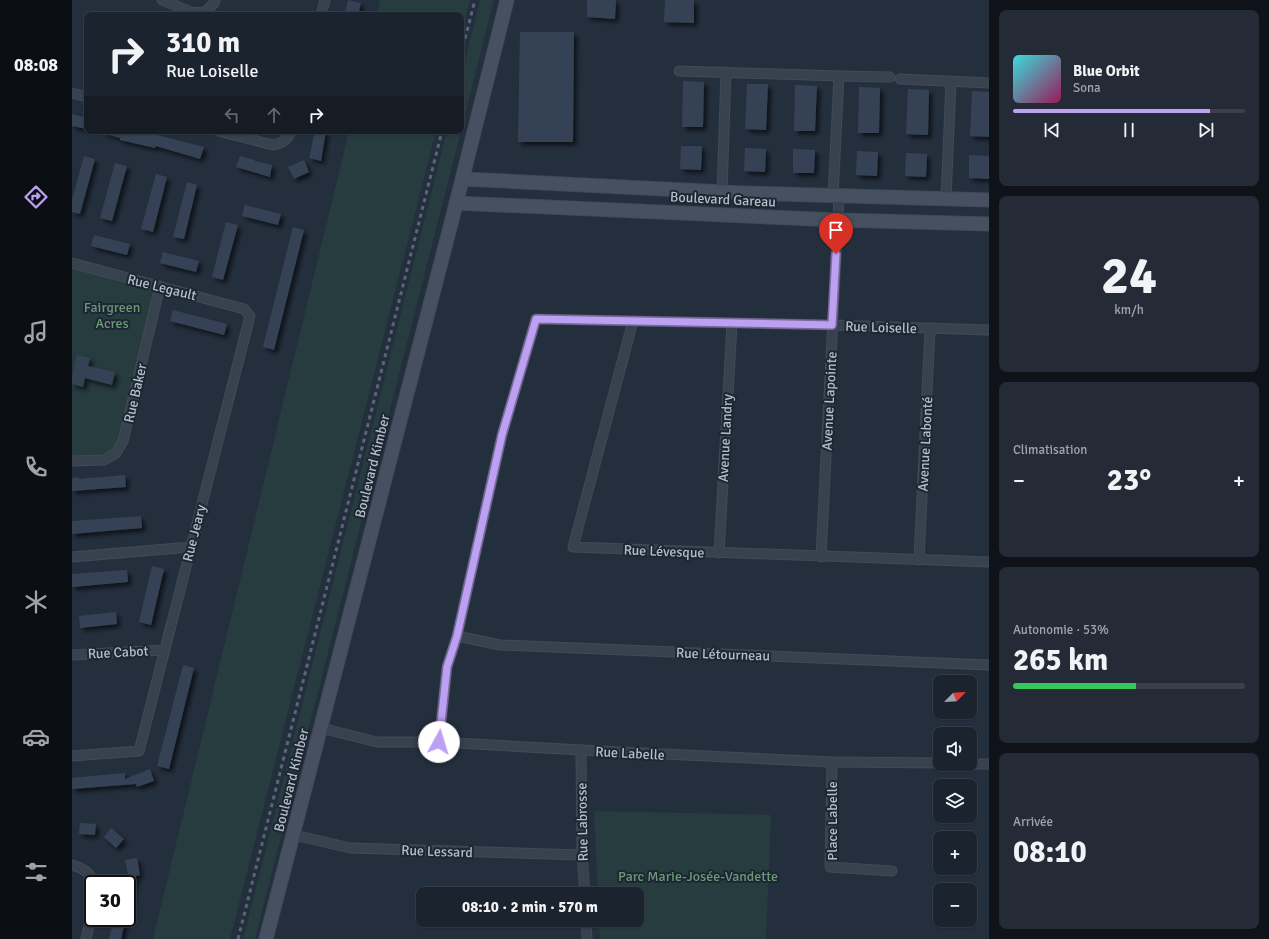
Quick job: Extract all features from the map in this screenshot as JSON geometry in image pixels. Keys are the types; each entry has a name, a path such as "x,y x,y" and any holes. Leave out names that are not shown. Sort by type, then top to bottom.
{"street":[{"path":"162,0 191,12"},
{"path":"205,12 215,0"},
{"path":"322,12 324,0"},
{"name":"Boulevard Kimber","path":"266,939 463,179 507,0"},
{"path":"678,71 890,77"},
{"path":"722,192 726,72"},
{"name":"Avenue Lapointe","path":"821,557 837,220 836,196 839,76"},
{"path":"900,79 989,82"},
{"path":"946,199 951,81"},
{"path":"72,93 84,96"},
{"path":"230,134 273,145 280,144 287,139 290,134"},
{"name":"Boulevard Gareau","path":"463,179 722,192 989,200"},
{"name":"Boulevard Gareau","path":"456,203 837,220 989,224"},
{"name":"Rue Legault","path":"72,263 244,308 250,316"},
{"name":"Rue Baker","path":"72,461 104,460 116,453 123,440 160,286"},
{"name":"Rue Jeary","path":"72,756 139,751 250,316"},
{"name":"Rue Loiselle","path":"439,742 447,667 457,636 502,435 536,319 989,330"},
{"name":"Rue Lévesque","path":"633,321 574,547 989,562"},
{"name":"Avenue Landry","path":"719,553 732,324"},
{"name":"Avenue Labonté","path":"919,560 930,329"},
{"path":"72,557 191,547"},
{"name":"Rue Létourneau","path":"457,636 500,645 989,665"},
{"name":"Rue Cabot","path":"72,655 164,650"},
{"name":"Rue Labelle","path":"321,728 376,742 439,742 832,762 933,763"},
{"name":"Rue Labrosse","path":"582,750 582,855 584,887"},
{"name":"Place Labelle","path":"832,762 830,867 892,871"},
{"path":"977,764 989,764"},
{"name":"Rue Lessard","path":"294,835 350,848 582,855"},
{"path":"72,865 79,866 90,875"},
{"path":"86,939 89,927"},
{"path":"587,927 588,939"}],"green space":[{"path":"380,0 470,0 464,23 464,12 378,12"},
{"path":"480,0 494,0 464,118 464,64"},
{"path":"348,134 435,134 230,939 153,939"},
{"path":"446,134 460,134 255,939 243,939"},
{"name":"Fairgreen Acres","path":"72,263 160,286 123,441 104,460 72,461"},
{"name":"Parc Marie-Josée-Vandette","path":"594,811 771,815 766,939 600,939 599,927 644,927 644,887 598,887"}],"building":[{"path":"348,0 361,3 359,12 346,12"},
{"path":"587,0 616,0 615,19 587,17"},
{"path":"665,0 694,0 694,23 664,22"},
{"path":"520,32 574,32 573,142 518,142"},
{"path":"683,81 704,82 703,127 682,127"},
{"path":"747,84 768,84 766,130 745,129"},
{"path":"795,85 817,86 815,131 794,131"},
{"path":"859,87 880,88 879,133 858,133"},
{"path":"908,89 929,90 928,135 906,134"},
{"path":"972,91 989,92 989,137 970,136"},
{"path":"72,114 84,117 84,128 72,126"},
{"path":"106,134 153,134 204,147 200,159 156,146 155,148 120,140 120,138"},
{"path":"314,134 326,134 321,161 309,158"},
{"path":"681,146 702,146 701,170 680,169"},
{"path":"745,148 766,149 765,172 744,171"},
{"path":"793,149 815,150 814,173 793,173"},
{"path":"857,151 878,152 877,176 856,175"},
{"path":"906,153 927,154 926,177 905,176"},
{"path":"969,155 989,156 989,179 969,178"},
{"path":"84,156 95,159 80,214 72,212 72,200"},
{"path":"240,156 272,165 270,177 236,167"},
{"path":"304,160 309,172 294,179 288,167"},
{"path":"115,163 127,166 112,221 100,218"},
{"path":"156,174 167,177 153,232 141,229"},
{"path":"187,182 197,185 184,239 173,237"},
{"path":"245,205 281,214 278,225 242,216"},
{"path":"226,222 238,225 223,280 212,277"},
{"path":"293,227 304,230 274,350 263,347"},
{"path":"94,235 130,244 127,255 91,246"},
{"path":"163,252 199,261 196,272 160,263"},
{"path":"173,310 227,324 224,335 170,321"},
{"path":"77,355 90,358 88,366 115,372 112,385 85,378 83,387 72,384"},
{"path":"125,475 126,487 72,491 72,478 79,477 79,479"},
{"path":"141,516 142,528 72,534 72,521"},
{"path":"152,566 164,569 151,625 139,622"},
{"path":"127,570 128,582 72,587 72,574"},
{"path":"116,612 117,624 80,628 79,616"},
{"path":"183,665 194,668 169,769 157,766"},
{"path":"150,769 154,781 137,787 136,784 72,789 72,778 125,773 125,779"},
{"path":"80,823 96,824 95,835 79,834"},
{"path":"111,828 124,839 116,848 104,837"},
{"path":"137,858 140,875 128,875 125,860"},
{"path":"112,927 124,927 121,939 109,939"}],"railway":[{"path":"464,42 475,0"},
{"path":"238,939 441,134"}],"route":[{"path":"439,742 447,667 457,636 502,435 536,319 832,325 836,254"}]}
